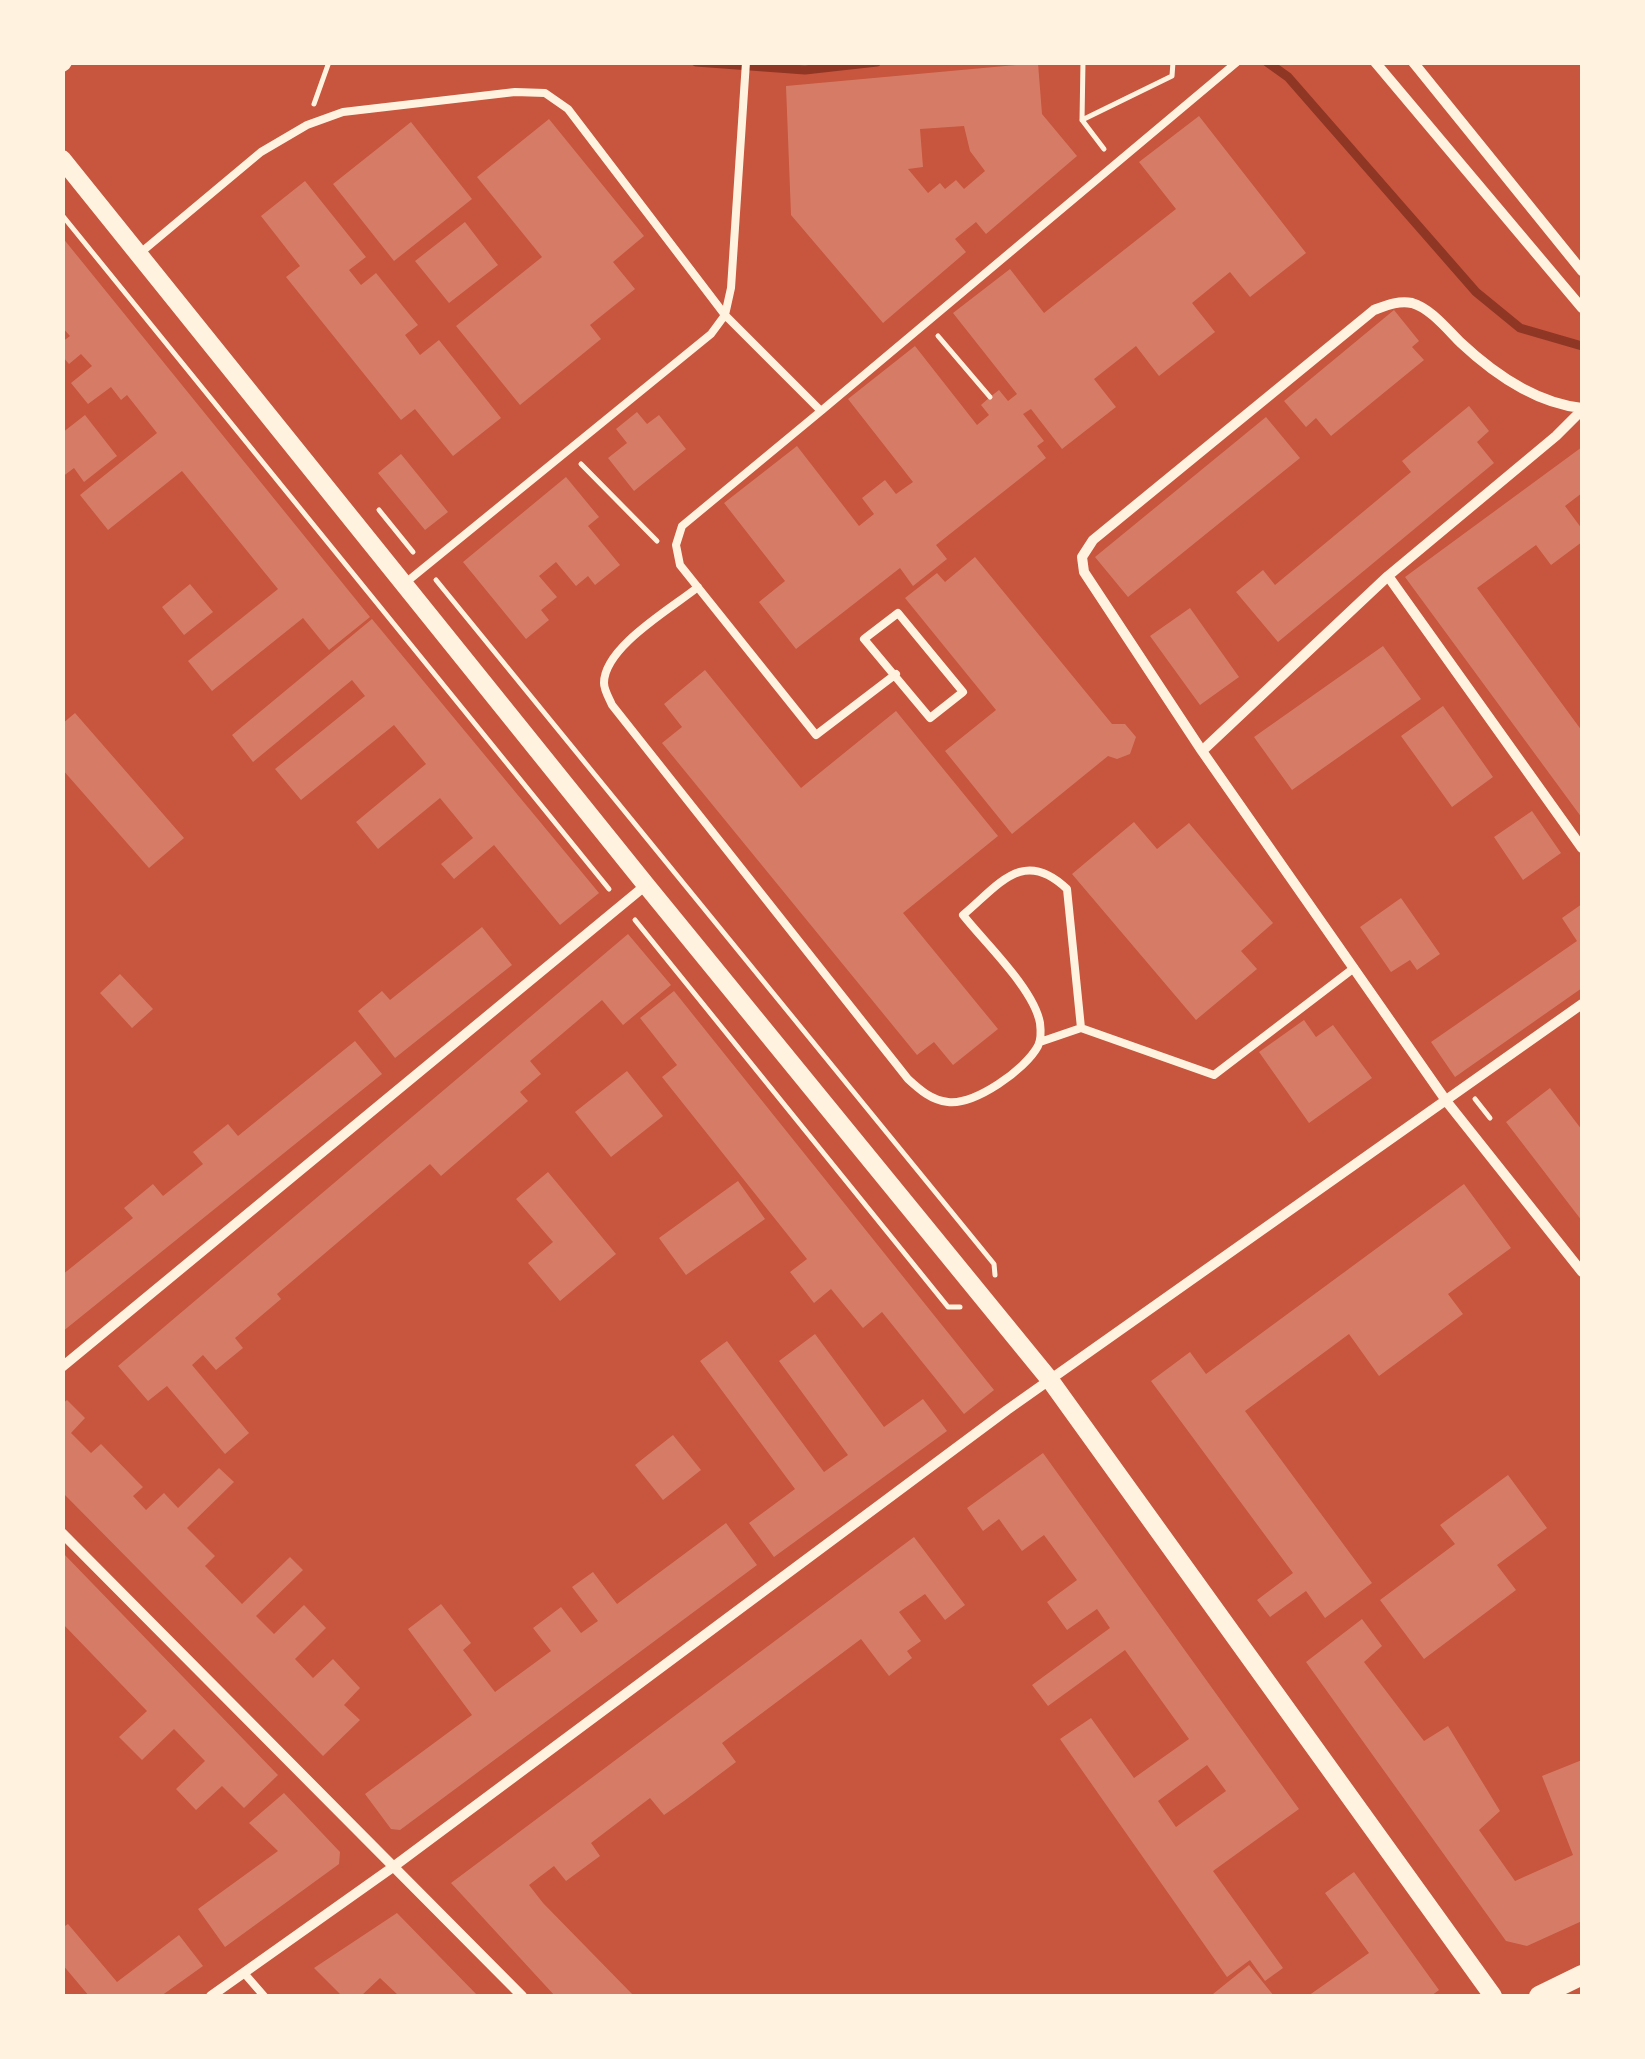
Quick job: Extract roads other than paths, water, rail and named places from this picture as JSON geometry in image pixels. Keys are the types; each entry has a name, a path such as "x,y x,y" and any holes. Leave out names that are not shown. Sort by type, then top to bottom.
{"main road":[{"path":"1539,1996 1582,1975"}],"street":[{"path":"1375,62 1582,308"},
{"path":"1413,62 1582,271"},
{"path":"62,159 1050,1380 1493,1996"},
{"path":"1202,751 1388,576 1556,436 1582,409 1538,397 1487,367 1428,312 1412,303 1392,303 1374,310 1093,540 1082,557 1084,572 1202,751 1447,1102 1582,1272"},
{"path":"1388,576 1582,848"},
{"path":"62,1367 646,885"},
{"path":"211,1996 393,1867 1050,1380 1582,1004"},
{"path":"62,1533 522,1996"}],"lane":[{"path":"404,584 711,334 726,315 746,62"},
{"path":"896,674 816,735 680,565 676,545 682,526 1236,63"},
{"path":"138,254 261,152 307,125 343,112 515,92 545,93 568,109 726,315 821,411"},
{"path":"698,587 618,649 607,669 604,686 612,706 896,1064 924,1094 945,1102 966,1102 986,1093 1031,1055 1040,1042 1040,1022 1033,1001 963,916 1018,870 1036,869 1052,875 1067,889 1081,1028"},
{"path":"898,613 962,692 930,718 896,674 864,638 898,613"},
{"path":"1040,1042 1081,1028 1214,1075 1354,968"},
{"path":"244,1974 264,1996"}],"waterway":[{"path":"696,62 805,70 877,62"},
{"path":"1267,62 1288,77 1476,292 1520,328 1582,346"}]}
